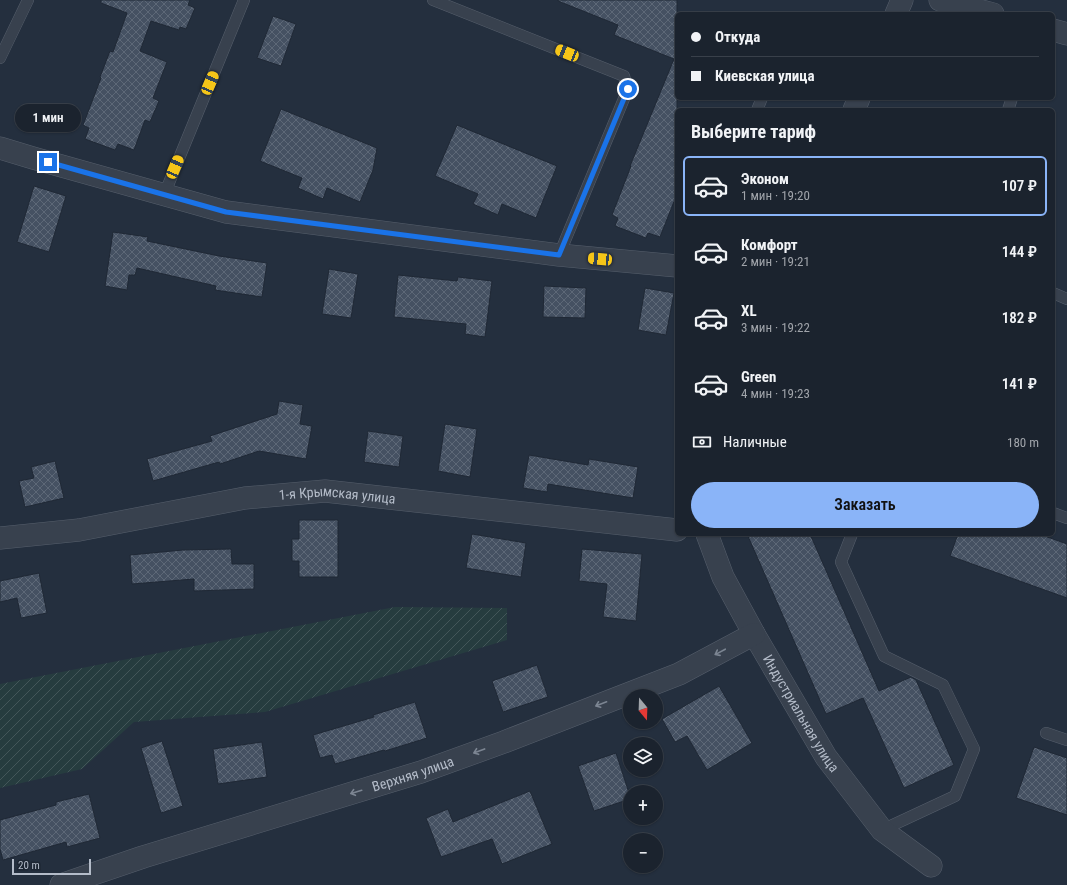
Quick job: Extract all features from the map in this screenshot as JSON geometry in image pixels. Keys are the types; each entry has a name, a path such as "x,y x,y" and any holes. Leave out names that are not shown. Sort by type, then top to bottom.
{"street":[{"path":"897,12 902,0"},
{"path":"942,0 986,12"},
{"path":"1055,31 1067,34"},
{"path":"0,148 41,161 226,212 559,255 675,266"},
{"name":"1-я Крымская улица","path":"0,538 79,530 245,498 325,491 675,530"},
{"name":"Индустриальная улица","path":"708,536 723,577 754,634 826,757 882,830 931,866"},
{"name":"Верхняя улица","path":"61,885 143,857 421,772 504,742 678,674 754,634"}],"lane":[{"path":"0,58 28,0"},
{"path":"164,195 244,0"},
{"path":"433,0 624,76 628,89 559,255"},
{"path":"1055,294 1067,298"},
{"path":"1055,515 1067,518"},
{"path":"851,536 841,562 884,656 943,685 974,749 955,796 882,830"},
{"path":"1046,733 1067,740"}],"green space":[{"path":"395,607 507,608 507,640 265,712 134,722 82,769 0,788 0,684"}],"building":[{"path":"101,0 190,0 188,5 195,8 186,29 180,27 179,30 151,21 140,51 167,62 153,98 159,101 150,122 145,120 134,150 118,144 115,150 85,139 89,128 83,125 110,51 113,52 127,13 101,3"},
{"path":"677,0 677,12 675,12 675,100 677,100 677,108 675,108 675,199 660,237 648,233 646,238 615,226 618,218 612,215 630,166 674,59 614,35 618,25 558,1"},
{"path":"273,16 296,24 281,66 257,58"},
{"path":"281,109 377,148 373,170 360,202 327,188 323,199 298,188 302,178 260,161"},
{"path":"457,125 557,166 536,218 502,204 498,215 473,204 478,194 435,176"},
{"path":"34,186 66,196 49,252 17,242"},
{"path":"113,232 148,237 147,241 219,256 267,263 262,297 215,290 216,286 137,268 135,275 129,275 127,290 105,286"},
{"path":"329,269 358,274 351,318 322,314"},
{"path":"398,275 457,281 458,277 492,281 485,337 465,334 466,324 394,317"},
{"path":"544,286 586,288 585,318 543,317"},
{"path":"645,288 674,293 666,335 638,330"},
{"path":"279,401 303,405 300,424 312,426 306,459 259,451 220,464 219,462 153,481 147,459 212,441 210,436 277,414"},
{"path":"445,424 477,429 470,477 438,471"},
{"path":"368,431 403,436 399,467 364,462"},
{"path":"529,455 588,465 589,459 638,467 633,498 548,484 547,492 523,488"},
{"path":"55,461 64,498 25,507 19,481 34,478 31,467"},
{"path":"299,520 338,520 338,577 299,577 299,561 292,561 292,539 299,539"},
{"path":"472,534 526,543 521,577 466,568"},
{"path":"748,536 811,536 879,691 911,677 916,680 954,765 904,788 863,698 826,714"},
{"path":"957,536 1045,536 1067,544 1067,598 950,556"},
{"path":"231,549 232,564 254,564 254,589 194,591 194,579 132,584 130,555 183,550"},
{"path":"582,549 642,554 636,621 603,617 607,584 579,581"},
{"path":"39,573 47,613 21,618 17,598 0,602 0,581"},
{"path":"537,665 548,697 503,712 492,681"},
{"path":"719,686 752,743 707,770 687,736 675,742 663,718"},
{"path":"415,702 427,738 335,764 332,755 320,758 313,735 374,717 373,715"},
{"path":"162,741 183,806 161,813 141,748"},
{"path":"262,742 267,777 218,784 213,749"},
{"path":"1034,747 1067,758 1067,815 1016,798"},
{"path":"616,753 626,785 623,785 623,801 594,811 578,766"},
{"path":"530,791 552,844 502,864 492,839 441,857 426,818 448,809 453,822"},
{"path":"89,794 100,838 67,847 66,842 3,860 0,849 0,820 56,805 56,802"}],"route":[{"path":"48,162 226,212 559,255 628,89"}]}
